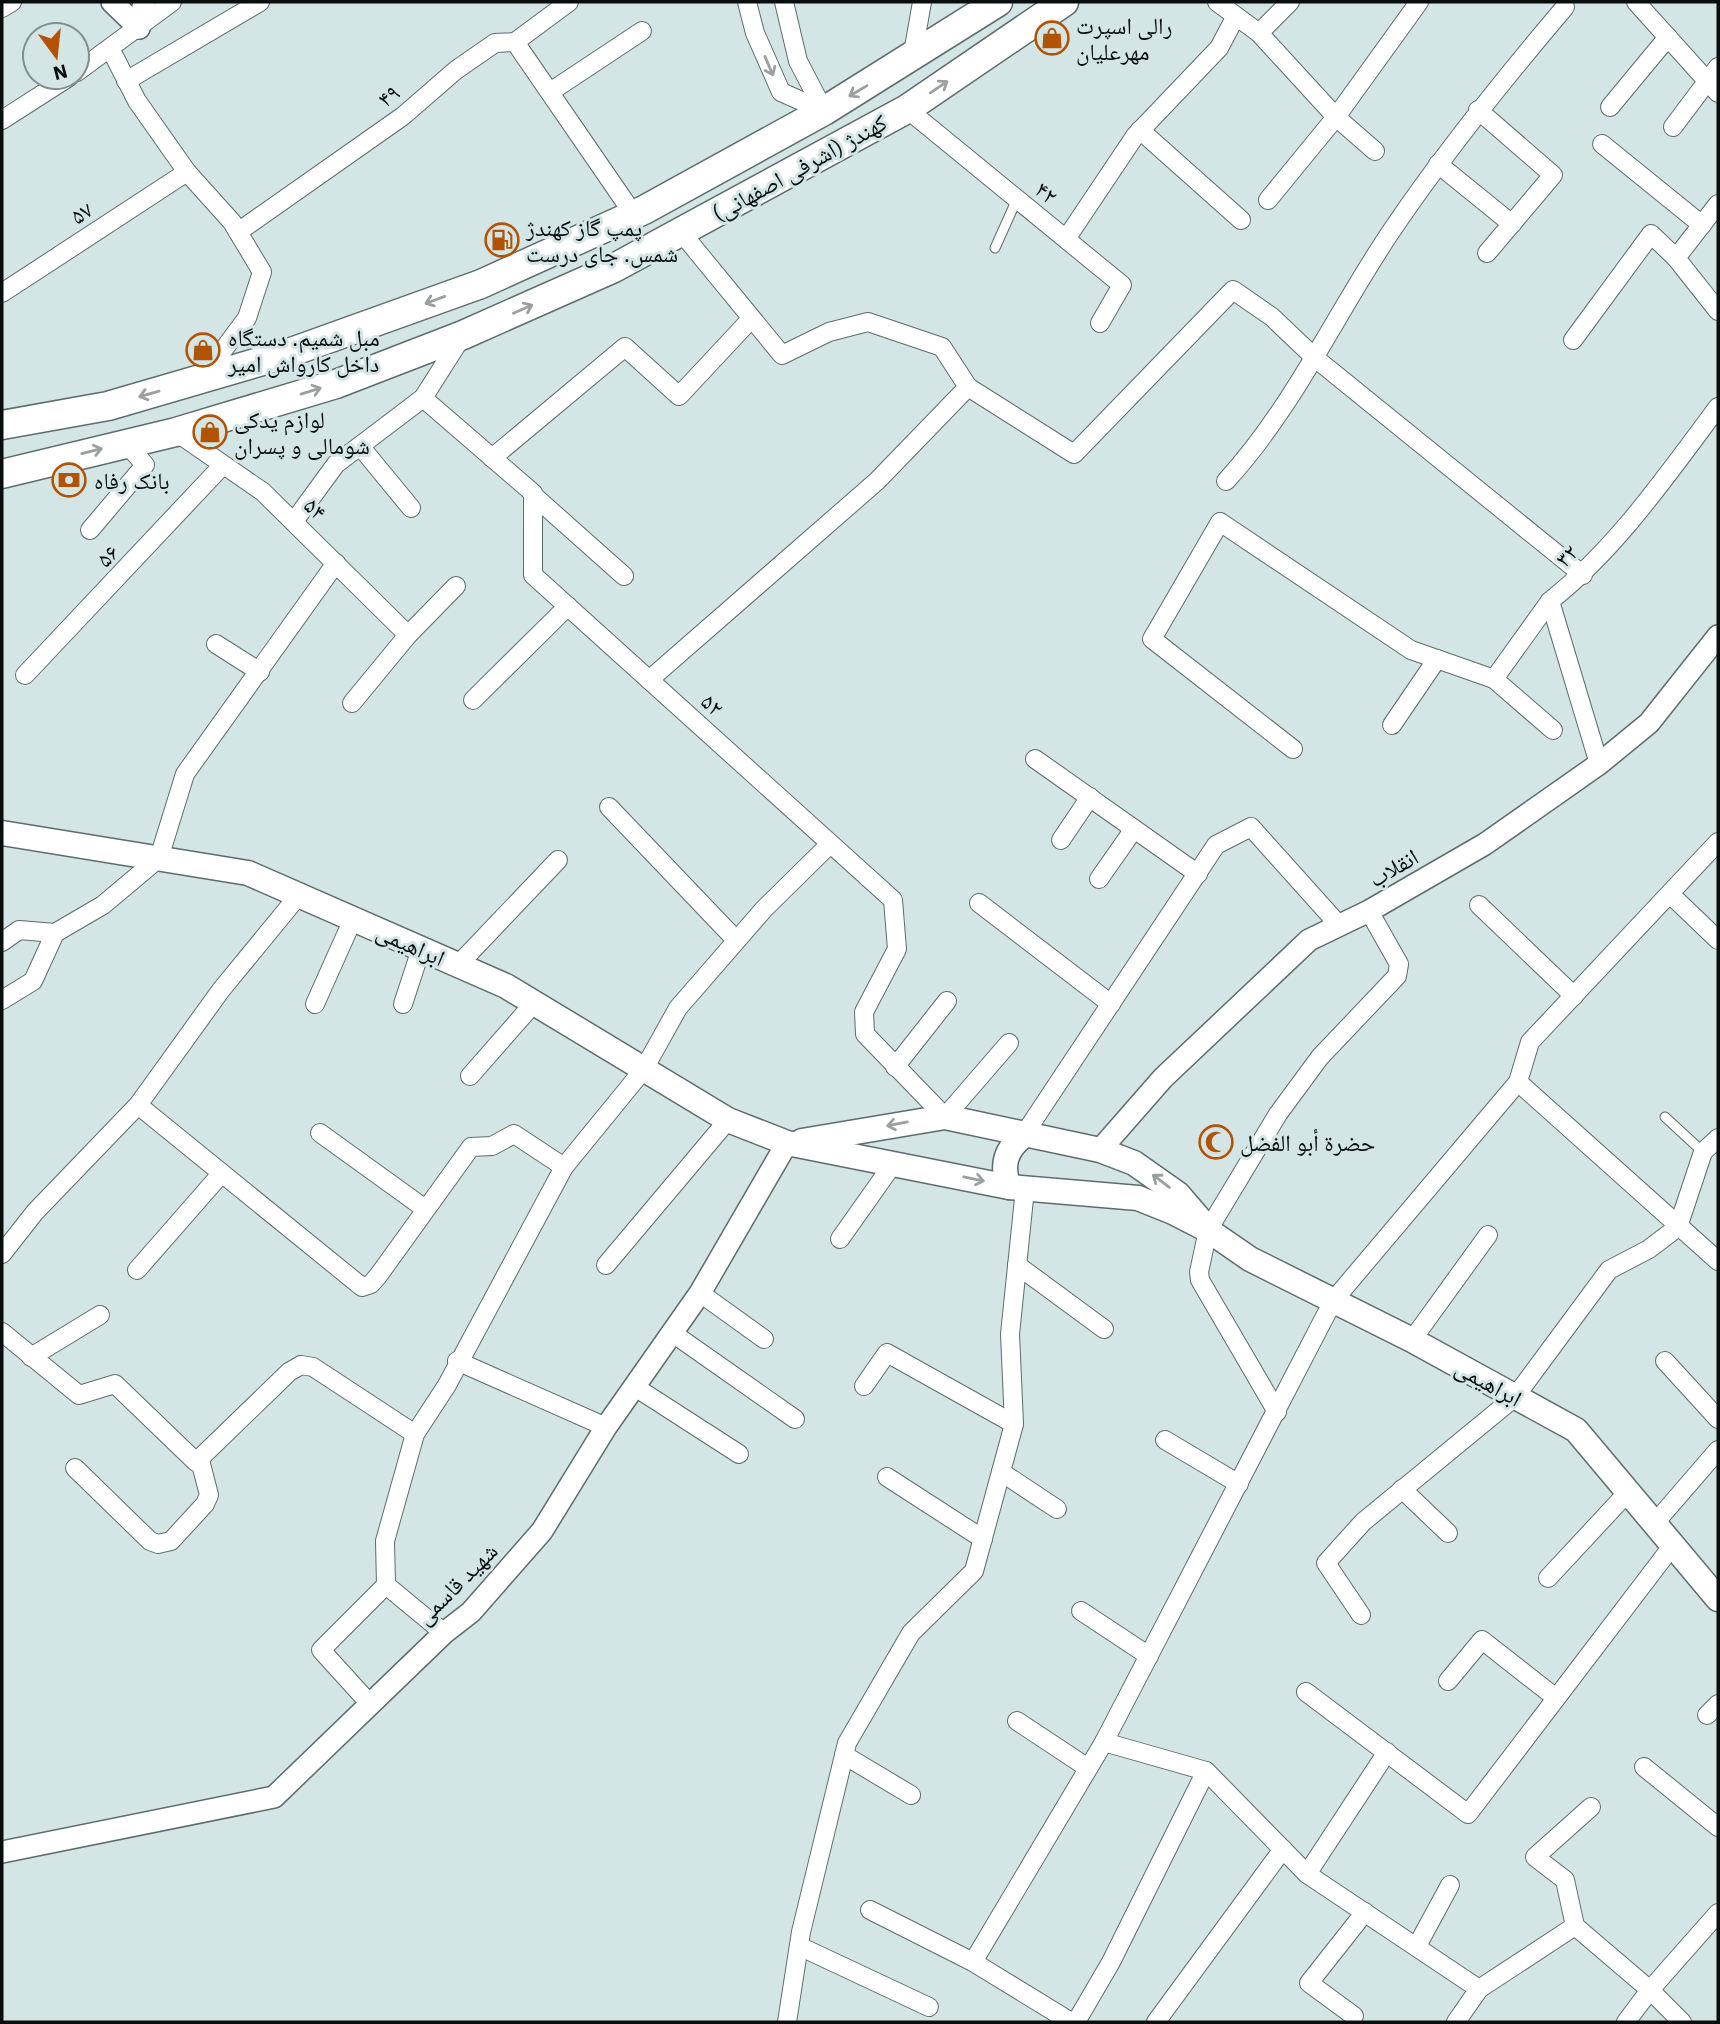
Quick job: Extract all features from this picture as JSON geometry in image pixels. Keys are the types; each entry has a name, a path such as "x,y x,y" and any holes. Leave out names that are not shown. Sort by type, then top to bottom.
{"main road":[{"name":"کهندژ (اشرفی اصفهانی)","path":"2,425 108,406 283,355 481,284 634,215 824,111 912,59 998,2"},
{"name":"کهندژ (اشرفی اصفهانی)","path":"2,474 125,442 176,432 336,384 463,335 614,268 907,109 1064,2"},
{"name":"ابراهیمی","path":"2,833 248,873 506,986 728,1120 787,1143 1017,1188 1138,1198 1208,1230 1250,1259 1412,1340 1576,1430 1718,1599"},
{"path":"787,1143 945,1117 1023,1136 1100,1150 1134,1163 1178,1194 1208,1230"},
{"path":"1017,1188 1005,1176 1007,1153 1023,1136"}],"street":[{"path":"2,8 12,2"},
{"path":"112,2 139,27"},
{"path":"139,27 144,2"},
{"path":"91,63 172,2"},
{"path":"127,81 260,2"},
{"name":"۴۹","path":"239,232 403,116 456,70 495,43 515,42 569,2"},
{"path":"747,2 755,33 781,92 824,111"},
{"path":"784,2 798,61 824,111"},
{"path":"912,59 922,2"},
{"path":"1217,2 1259,33 1336,117 1375,151"},
{"path":"1259,33 1290,2"},
{"path":"1268,200 1336,117 1419,2"},
{"path":"1636,2 1668,37 1715,80 1672,127"},
{"path":"1226,481 1315,358 1388,235 1438,164 1478,110 1565,4"},
{"path":"1066,239 1140,130 1219,48 1236,16"},
{"path":"550,92 642,31"},
{"path":"1610,107 1668,37"},
{"path":"515,42 634,215"},
{"path":"111,50 137,101 187,172 239,232 262,272 247,318 202,378"},
{"path":"2,120 47,91"},
{"name":"۴۲","path":"907,109 1122,285 1100,323"},
{"path":"1478,110 1553,175 1487,253"},
{"path":"1140,130 1241,220"},
{"path":"1602,144 1702,225"},
{"path":"1438,164 1512,224"},
{"name":"۵۷","path":"2,293 187,172"},
{"path":"1676,258 1718,204"},
{"path":"681,232 782,355 829,332 869,322 942,347 968,387 1074,454 1233,290 1272,317 1315,358 1583,575"},
{"path":"1573,340 1651,234 1676,258 1718,311"},
{"path":"492,458 625,347 678,396 751,319"},
{"path":"295,520 336,464 423,398 463,335"},
{"path":"649,680 877,481 968,387"},
{"path":"423,398 624,576"},
{"name":"۳۲","path":"1599,764 1550,601 1583,575 1656,490 1718,407"},
{"name":"۵۴","path":"176,432 263,492 295,520 408,635"},
{"path":"90,530 145,465 125,442"},
{"path":"360,446 411,508"},
{"name":"۵۶","path":"25,675 222,466"},
{"name":"۵۲","path":"533,495 533,575 893,900 897,949 864,1012 865,1034 945,1117"},
{"path":"1293,749 1152,639 1220,522 1411,650 1494,679 1552,730"},
{"path":"2,942 19,930 55,933 103,905 159,858 185,774 336,563"},
{"path":"352,703 408,635 456,586"},
{"path":"1494,679 1550,601"},
{"path":"473,700 568,607"},
{"name":"انقلاب","path":"1100,1150 1195,1046 1309,940 1369,911 1485,844 1599,764 1649,723 1718,636"},
{"path":"216,644 260,672"},
{"path":"1392,725 1437,659"},
{"path":"1035,759 1198,874"},
{"path":"1061,840 1090,797"},
{"path":"609,807 736,940"},
{"path":"1023,1136 1216,845 1251,827 1338,924"},
{"path":"1099,879 1134,829"},
{"path":"973,1962 1104,1742 1333,1301 1518,1082 1530,1042 1718,842"},
{"path":"370,1704 321,1650 386,1585 385,1541 415,1434 447,1385 457,1361 564,1167 644,1069 678,1008 736,940 830,844"},
{"path":"458,965 558,860"},
{"path":"1670,894 1718,939"},
{"path":"2,1254 35,1212 138,1105 221,990 299,895"},
{"path":"979,903 1111,1004"},
{"path":"1479,905 1574,996"},
{"path":"1277,1412 1200,1280 1199,1272 1208,1230 1278,1114 1320,1057 1397,976 1399,964 1369,911"},
{"path":"316,1004 353,919"},
{"path":"2,1000 33,981 55,933"},
{"path":"403,1004 421,949"},
{"path":"895,1067 947,1001"},
{"path":"470,1076 534,1003"},
{"path":"945,1117 1009,1043"},
{"path":"1518,1082 1718,1261"},
{"path":"138,1105 362,1287 371,1284 378,1276 424,1208 471,1147 492,1146 514,1134 564,1167"},
{"path":"606,1265 728,1120"},
{"path":"320,1133 424,1208"},
{"path":"1361,1615 1326,1563 1363,1522 1515,1396 1609,1270 1649,1249 1678,1227 1703,1152 1718,1138"},
{"name":"شهید قاسمی","path":"2,1852 274,1797 444,1633 471,1612 542,1531 606,1427 700,1293 787,1143"},
{"path":"841,1239 893,1164"},
{"path":"137,1270 221,1174"},
{"path":"788,2022 799,1946 847,1743 911,1633 974,1571 983,1539 1014,1424 1010,1334 1017,1265 1017,1188"},
{"path":"1412,1340 1488,1235"},
{"path":"1017,1265 1104,1329"},
{"path":"700,1293 764,1339"},
{"path":"31,1357 100,1315"},
{"path":"2,1332 79,1395 115,1384 192,1460 200,1460 289,1372 301,1365 313,1367 415,1434"},
{"path":"671,1332 795,1419"},
{"path":"864,1386 887,1353 1014,1424"},
{"path":"457,1361 606,1427"},
{"path":"1665,1362 1718,1419"},
{"path":"635,1387 739,1454"},
{"path":"1165,1440 1239,1484"},
{"path":"1655,1523 1718,1450"},
{"path":"75,1468 150,1541 158,1544 171,1541 205,1504 209,1495 200,1460"},
{"path":"1001,1472 1057,1509"},
{"path":"887,1477 983,1539"},
{"path":"1402,1489 1448,1534"},
{"path":"1548,1578 1628,1492"},
{"path":"1306,1692 1468,1814 1673,1545"},
{"path":"386,1585 444,1633"},
{"path":"1081,1611 1149,1656"},
{"path":"1448,1681 1482,1640 1556,1698"},
{"path":"1017,1721 1088,1768"},
{"path":"1104,1742 1206,1771 1307,1874 1479,1989"},
{"path":"1307,1874 1387,1752"},
{"path":"844,1755 911,1794"},
{"path":"1644,1767 1718,1827"},
{"path":"870,1910 973,1962 1074,2022 1111,1962 1206,1771"},
{"path":"1591,1807 1535,1857 1565,1880 1575,1926 1650,1990 1682,2022"},
{"path":"1156,2022 1283,1849"},
{"path":"1417,1947 1450,1885"},
{"path":"1354,2016 1309,1983 1365,1912"},
{"path":"1626,2022 1650,1990 1718,1913"},
{"path":"1456,2022 1479,1989 1575,1926"},
{"path":"799,1946 929,2007"}],"lane":[{"path":"995,248 1017,199"},
{"path":"1665,1117 1703,1152"}],"place":[{"name":"رالی اسپرت مهرعلیان","path":"1052,38"},
{"name":"پمپ گاز کهندژ شمس. جای درست","path":"502,240"},
{"name":"مبل شمیم. دستگاه داخل کارواش امیر","path":"203,350"},
{"name":"لوازم یدکی شومالی و پسران","path":"210,432"},
{"name":"بانک رفاه","path":"69,480"},
{"name":"حضرة أبو الفضل","path":"1216,1142"}]}
